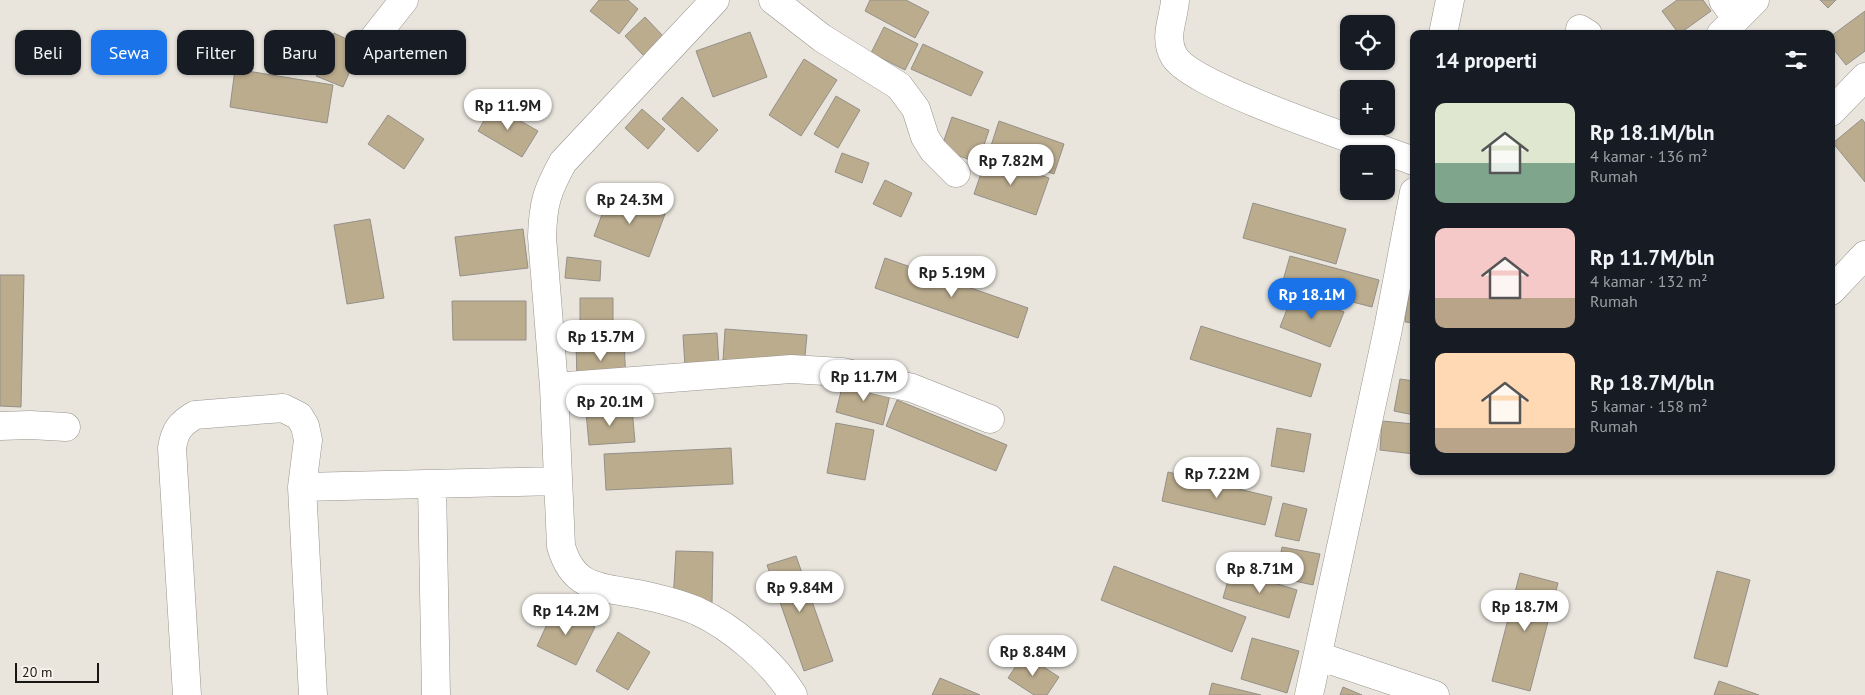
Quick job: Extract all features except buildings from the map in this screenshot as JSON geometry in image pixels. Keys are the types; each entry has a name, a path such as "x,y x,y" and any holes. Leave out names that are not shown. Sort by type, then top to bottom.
{"street":[{"path":"380,30 404,0"},
{"path":"715,0 563,162 549,188 543,212 542,236 554,387 561,546 565,561 580,578 602,588 671,602 696,611 724,626 747,644 786,683 794,695"},
{"path":"773,0 822,38 899,86 916,109 925,137 933,150 956,173"},
{"path":"1175,0 1168,35 1169,41 1174,56 1189,71 1212,84 1279,112 1410,160"},
{"path":"1444,30 1450,0"},
{"path":"1835,108 1865,77"},
{"path":"1309,695 1388,329 1410,213"},
{"path":"1835,287 1865,255"},
{"path":"554,387 791,369 833,372 912,388 990,419"},
{"path":"187,695 172,448 177,429 183,422 195,415 266,408 282,408 299,416 305,426 308,440 302,487 313,695"},
{"path":"0,426 66,427"},
{"path":"302,487 558,482"},
{"path":"432,484 436,695"},
{"path":"1318,656 1435,695"}]}
